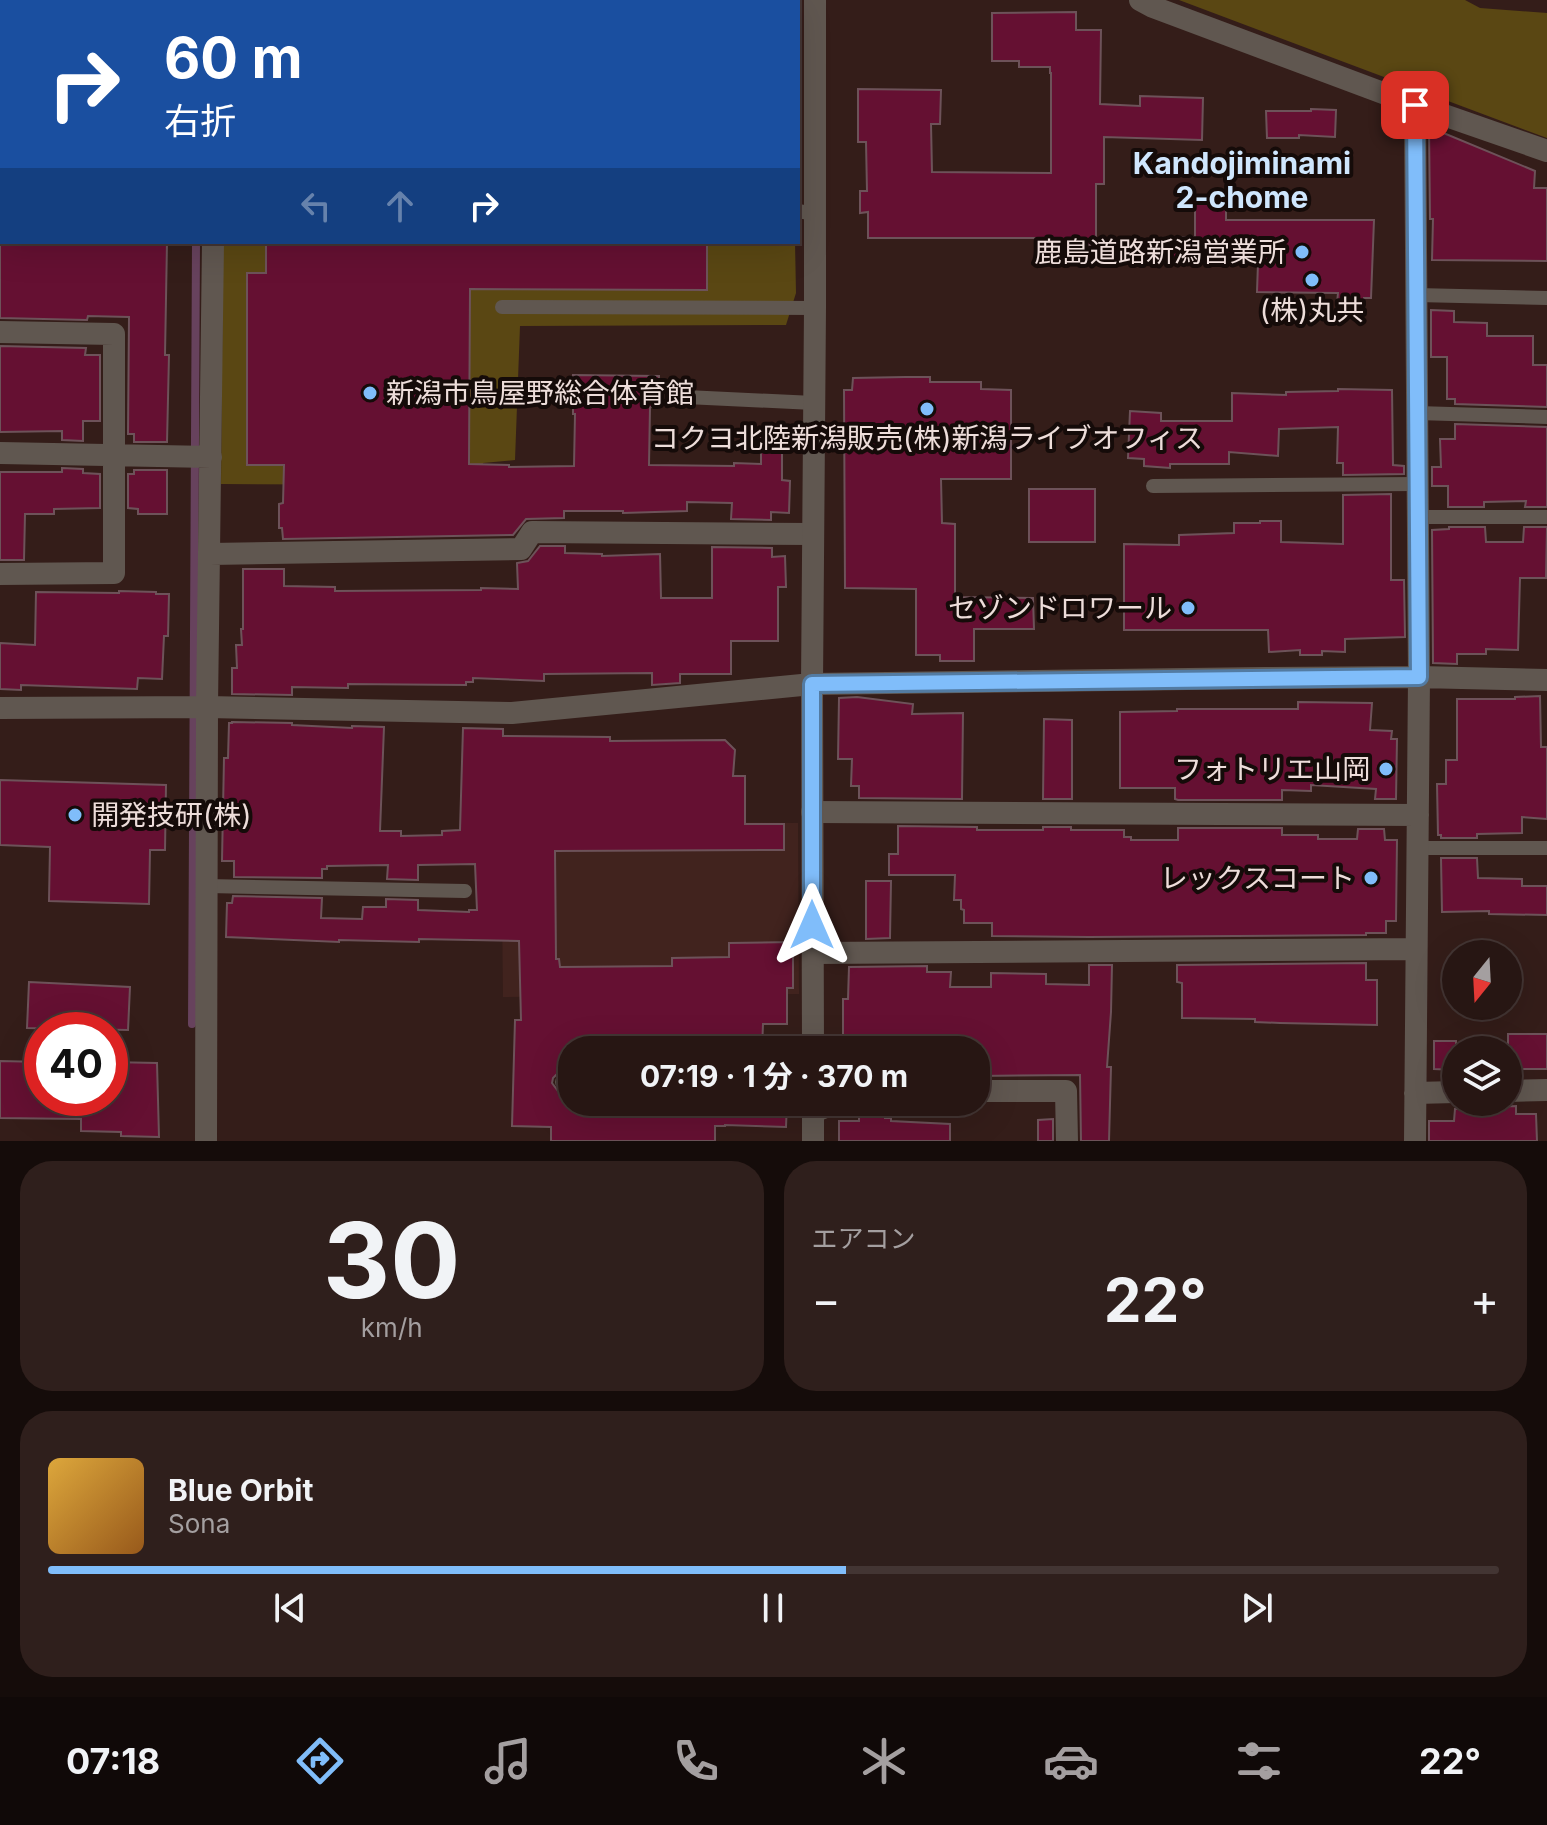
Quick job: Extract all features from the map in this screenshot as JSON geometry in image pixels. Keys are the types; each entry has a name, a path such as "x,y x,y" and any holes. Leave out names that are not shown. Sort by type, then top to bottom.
{"street":[{"path":"1140,0 1167,13 1547,151"},
{"path":"809,10 806,212 815,308 813,1036"},
{"path":"1415,105 1419,677 1415,1141"},
{"path":"206,1141 213,244"},
{"path":"0,332 114,334 114,573 0,574"},
{"path":"0,453 211,457"},
{"path":"210,554 521,549 532,532 813,534"},
{"path":"0,708 207,707 512,713 812,684 1419,677 1547,680"},
{"path":"812,812 1418,815"},
{"path":"813,953 1416,949"},
{"path":"1522,1091 1547,1090"},
{"path":"990,1091 1066,1091 1067,1141"},
{"path":"1415,1093 1442,1092"},
{"path":"813,1116 813,1141"}],"lane":[{"path":"1416,295 1547,298"},
{"path":"502,307 815,308"},
{"path":"686,397 814,403"},
{"path":"1417,413 1547,417"},
{"path":"1153,486 1418,484"},
{"path":"1418,517 1547,517"},
{"path":"1417,848 1547,848"},
{"path":"207,886 465,891"}],"shaded area":[{"path":"1179,0 1465,0 1480,8 1547,13 1547,138"},
{"name":"新潟市鳥屋野総合体育館","path":"223,244 795,244 796,293 786,325 520,326 515,460 483,463 482,485 221,484"},
{"path":"798,823 799,994 503,997 501,824"}],"building":[{"path":"1076,12 1076,30 1101,30 1100,104 1140,106 1140,96 1203,98 1202,140 1104,137 1104,184 1096,184 1096,245 1058,244 1058,238 868,238 868,212 860,213 860,191 867,191 866,142 858,142 858,89 941,90 940,124 931,124 932,172 1051,173 1050,67 1019,67 1019,61 992,61 992,13"},
{"path":"1336,110 1335,137 1299,135 1299,138 1267,138 1266,111"},
{"path":"1429,127 1535,171 1534,188 1547,188 1547,261 1432,260"},
{"path":"1195,202 1226,202 1226,220 1374,220 1371,298 1364,298 1364,304 1337,303 1338,293 1257,292 1258,263 1194,262 1194,257 1162,259 1161,238 1195,237"},
{"path":"0,244 167,244 167,442 134,442 134,434 128,434 129,317 88,316 87,320 0,318"},
{"name":"新潟市鳥屋野総合体育館","path":"266,244 707,244 707,290 470,289 469,464 574,466 573,375 659,376 658,407 650,407 649,465 761,464 761,438 782,438 782,480 790,481 789,513 771,512 771,520 731,519 732,503 687,502 687,511 564,511 564,518 526,519 513,535 283,539 282,528 279,528 279,504 283,503 284,465 247,465 247,273 266,273"},
{"path":"1431,310 1454,311 1454,322 1487,323 1487,336 1533,336 1533,365 1547,365 1547,407 1455,404 1455,399 1447,399 1447,357 1431,357"},
{"path":"0,346 86,348 85,355 100,355 100,421 83,421 83,441 62,440 62,431 0,432"},
{"path":"930,377 930,382 981,382 981,389 1011,390 1011,479 941,479 942,523 955,524 955,597 1033,598 1034,629 974,629 974,661 940,661 940,655 916,655 916,589 845,588 844,390 852,390 853,378"},
{"path":"1392,390 1393,465 1404,466 1404,474 1343,475 1343,463 1337,463 1338,427 1279,429 1278,456 1229,452 1229,464 1170,464 1170,468 1144,466 1144,459 1128,458 1130,411 1161,413 1161,421 1232,421 1232,393 1286,395 1286,392"},
{"path":"1455,424 1547,427 1547,507 1525,507 1526,501 1484,502 1484,507 1448,507 1448,486 1432,486 1432,467 1441,467 1440,439 1455,439"},
{"path":"62,468 100,474 100,508 54,509 54,514 25,514 24,560 0,560 0,472 62,472"},
{"path":"134,470 167,470 167,514 138,514 138,509 128,508 128,474 134,474"},
{"path":"1029,489 1095,489 1095,542 1029,542"},
{"path":"1391,494 1391,580 1404,580 1405,637 1345,639 1345,652 1322,651 1322,655 1300,655 1300,650 1269,652 1268,630 1124,630 1124,544 1179,545 1179,535 1234,533 1234,523 1281,521 1281,542 1343,544 1343,495"},
{"path":"1485,527 1486,542 1523,542 1524,527 1547,527 1546,578 1520,578 1518,650 1486,649 1486,654 1457,654 1457,664 1433,663 1432,530"},
{"path":"540,546 565,546 565,553 602,556 660,554 661,598 712,598 712,547 772,548 772,557 785,556 786,587 778,587 778,641 731,641 731,674 680,674 680,683 652,685 652,673 544,674 544,681 473,678 473,682 466,682 466,685 348,684 348,688 292,687 292,695 232,694 232,668 237,668 236,645 242,645 243,569 284,569 284,586 335,587 335,591 518,589 517,563 528,561"},
{"path":"36,592 169,594 168,636 164,636 162,679 138,678 137,689 21,685 21,690 0,689 0,643 35,645"},
{"path":"1540,696 1541,747 1547,747 1547,819 1522,817 1522,833 1441,838 1438,835 1437,784 1446,784 1446,760 1457,760 1457,699"},
{"path":"857,697 913,704 912,714 963,713 962,799 859,798 859,786 851,786 852,759 838,759 839,698"},
{"path":"1298,702 1372,703 1370,730 1392,731 1391,739 1397,739 1396,799 1375,799 1376,789 1311,785 1311,791 1282,790 1282,800 1178,800 1175,799 1175,788 1120,788 1120,712 1298,709"},
{"path":"1044,719 1072,720 1072,799 1043,799"},
{"path":"229,723 384,727 380,831 401,831 401,836 442,835 442,831 460,830 463,728 503,729 503,736 610,737 610,741 725,740 735,750 733,776 745,776 745,824 784,824 784,850 555,851 556,959 559,959 560,967 672,966 672,958 729,957 729,943 793,942 793,988 787,988 787,1024 763,1024 763,1036 558,1036 558,1073 552,1083 558,1091 558,1116 786,1116 786,1127 715,1126 715,1141 551,1141 551,1127 512,1126 515,1020 521,1020 519,941 419,939 419,942 339,942 226,937 227,903 232,903 233,896 322,898 321,918 362,919 363,907 386,907 386,899 418,900 418,910 477,910 475,864 418,865 418,880 387,879 388,865 327,866 327,869 322,869 322,878 234,877 234,861 222,861 224,758 228,758"},
{"name":"開発技研(株)","path":"0,780 166,785 165,850 150,850 149,904 49,901 50,847 0,845"},
{"path":"898,826 977,827 977,830 1071,827 1071,830 1124,830 1124,837 1131,837 1131,840 1178,840 1178,828 1282,828 1282,835 1318,835 1318,839 1357,839 1358,829 1384,829 1385,840 1397,840 1396,921 1386,921 1386,933 1366,935 992,936 992,923 964,923 961,900 954,900 955,875 889,875 889,854 898,854"},
{"path":"1441,858 1477,858 1478,878 1522,879 1522,886 1547,886 1547,915 1442,912"},
{"path":"866,881 891,881 890,938 866,939"},
{"path":"1366,963 1366,980 1377,980 1377,1025 1182,1018 1182,983 1177,982 1177,965"},
{"path":"1089,965 1112,965 1107,1067 1111,1067 1109,1141 1081,1141 1080,1075 990,1076 990,1036 843,1036 843,999 848,999 849,967 927,966 927,972 951,972 950,987 991,987 991,973 1046,974 1046,984 1089,985"},
{"path":"29,982 130,987 128,1030 128,1012 28,1012"},
{"path":"1547,1034 1547,1069 1522,1069 1522,1036 1508,1036"},
{"path":"1434,1041 1442,1041 1442,1069 1434,1069"},
{"path":"0,1061 24,1062 24,1116 128,1116 128,1062 157,1063 159,1137 81,1131 81,1119 0,1118"},
{"path":"1536,1114 1537,1141 1429,1141 1429,1121 1454,1121 1454,1116"},
{"path":"859,1116 885,1116 891,1121 950,1124 950,1141 839,1141 839,1121 859,1121"},
{"path":"1053,1119 1053,1141 1038,1141 1038,1120"}],"waterway":[{"path":"192,1024 196,244"}],"place":[{"name":"鹿島道路新潟営業所","path":"1302,252"},
{"name":"(株)丸共","path":"1312,280"},
{"name":"新潟市鳥屋野総合体育館","path":"370,393"},
{"name":"コクヨ北陸新潟販売(株)新潟ライブオフィス","path":"927,409"},
{"name":"セゾンドロワール","path":"1188,608"},
{"name":"フォトリエ山岡","path":"1386,769"},
{"name":"開発技研(株)","path":"75,815"},
{"name":"レックスコート","path":"1371,878"}],"district":[{"name":"Kandojiminami 2-chome","path":"1242,180"}],"route":[{"path":"812,925 812,684 1419,677 1415,105"}]}
